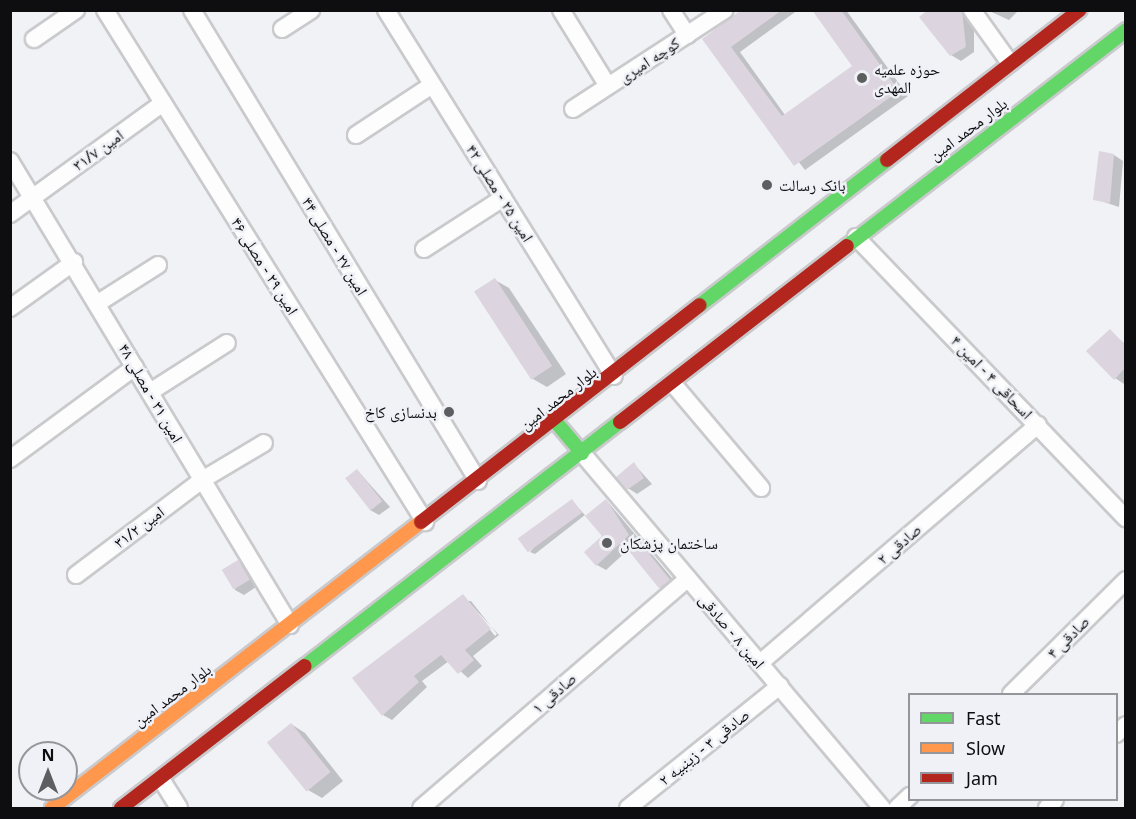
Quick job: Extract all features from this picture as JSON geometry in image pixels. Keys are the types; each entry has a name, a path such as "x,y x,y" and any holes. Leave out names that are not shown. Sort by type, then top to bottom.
{"main road":[{"name":"بلوار محمد امین","path":"52,808 478,482 1080,10"},
{"name":"بلوار محمد امین","path":"122,808 582,453 674,385 856,237 1125,30"},
{"path":"555,421 582,453"}],"street":[{"path":"34,39 76,10"},
{"name":"امین ۲۹ - مصلی ۴۶","path":"105,10 425,522"},
{"name":"امین ۲۷ - مصلی ۴۴","path":"192,10 478,482"},
{"path":"282,29 311,10"},
{"name":"امین ۲۵ - مصلی ۴۲","path":"386,10 614,376"},
{"path":"561,10 608,86"},
{"path":"671,10 687,35"},
{"name":"کوچه امیری","path":"573,109 725,10"},
{"path":"972,10 1010,63"},
{"path":"356,135 432,85"},
{"name":"امین ۳۱/۷","path":"10,214 163,103"},
{"name":"امین ۳۱ - مصلی ۴۸","path":"10,161 74,262 290,625"},
{"path":"424,249 503,198"},
{"name":"اسحاقی ۴ - امین ۴","path":"856,237 1038,425 1125,519"},
{"path":"10,308 74,262"},
{"path":"98,303 158,265"},
{"path":"150,392 227,343"},
{"path":"13,450 135,367"},
{"path":"674,385 761,488"},
{"name":"صادقی ۲","path":"760,663 1038,425"},
{"name":"امین ۳۱/۲","path":"76,575 202,480 264,443"},
{"name":"امین ۸ - صادقی","path":"582,453 882,808"},
{"name":"صادقی ۱","path":"421,808 687,578"},
{"name":"صادقی ۴","path":"1012,693 1125,580"},
{"name":"صادقی ۳ - زینبیه ۲","path":"628,808 780,686"},
{"path":"161,779 179,808"},
{"path":"897,808 908,797"}],"building":[{"name":"حوزه علمیه المهدی","path":"741,10 782,10 731,47 782,116 852,66 812,10 841,10 899,91 794,166 702,39"},
{"path":"928,10 962,10 966,47 950,56 919,17"},
{"path":"1099,151 1114,154 1110,203 1093,200"},
{"path":"495,278 552,366 531,380 474,292"},
{"path":"1110,329 1125,345 1125,368 1114,380 1086,351"},
{"path":"634,462 644,478 627,490 616,477"},
{"path":"357,469 382,501 370,511 345,478"},
{"path":"572,499 582,513 528,552 518,538"},
{"path":"606,499 629,535 596,566 584,552 602,536 585,516"},
{"path":"638,540 670,580 659,588 627,549"},
{"path":"238,560 250,580 234,590 222,570"},
{"path":"463,594 491,629 465,650 474,660 458,674 441,655 414,676 419,682 382,716 352,678"},
{"path":"291,723 331,772 307,791 267,743"}],"traffic: fast":[{"path":"847,246 1126,30"},
{"path":"700,305 887,160"},
{"path":"555,421 582,453"},
{"path":"305,666 620,422"}],"traffic: slow":[{"path":"52,808 421,522"}],"traffic: jam":[{"path":"887,160 1080,10"},
{"path":"620,422 847,246"},
{"path":"421,522 700,305"},
{"path":"121,808 305,666"}],"place":[{"name":"حوزه علمیه المهدی","path":"862,78"},
{"name":"بانک رسالت","path":"767,185"},
{"name":"بدنسازی کاخ","path":"449,412"},
{"name":"ساختمان پزشکان","path":"607,543"}]}
